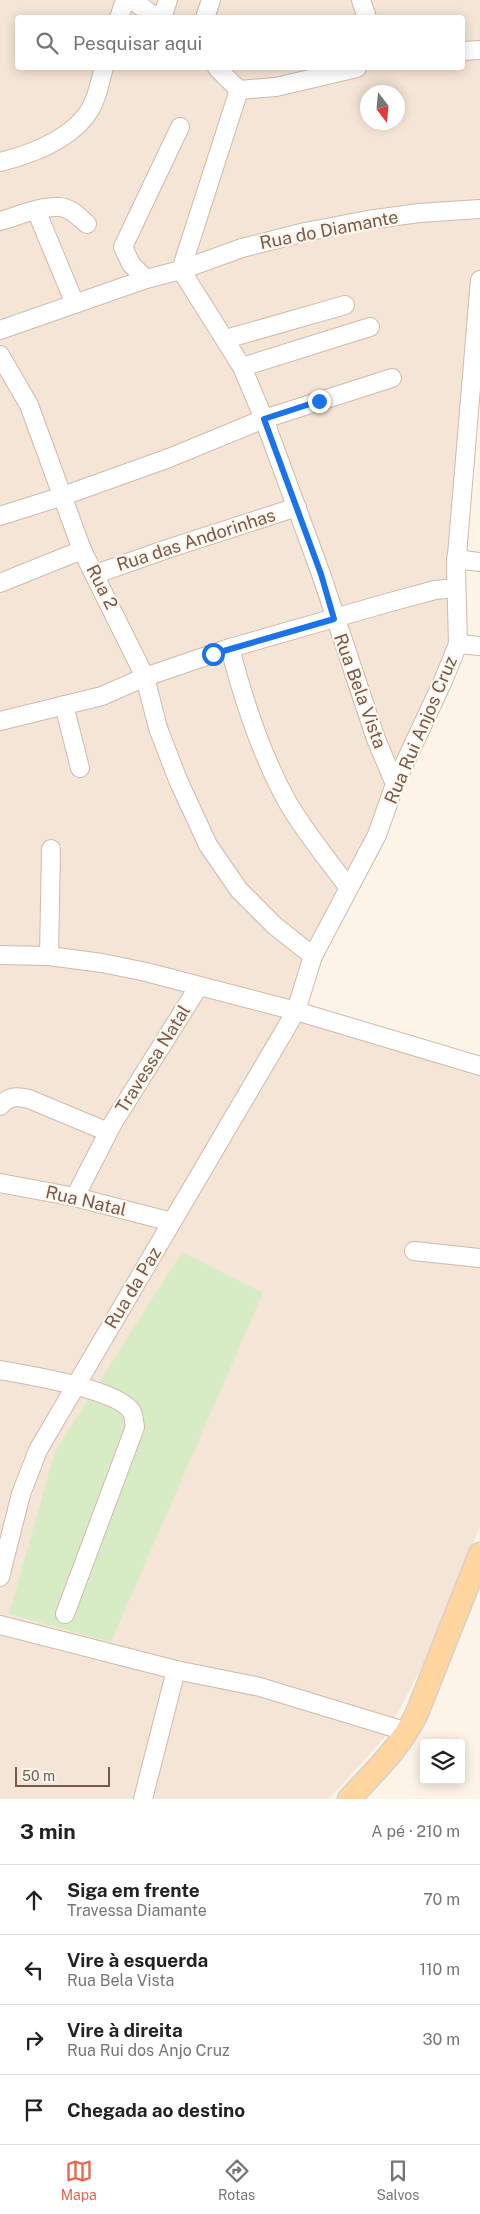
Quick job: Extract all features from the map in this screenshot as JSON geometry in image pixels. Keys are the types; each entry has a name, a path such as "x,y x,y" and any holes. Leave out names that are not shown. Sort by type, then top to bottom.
{"main road":[{"path":"349,1799 388,1758 408,1732 480,1554"}],"street":[{"path":"120,15 125,0"},
{"path":"132,0 153,15"},
{"path":"163,15 168,0"},
{"path":"206,15 210,0"},
{"path":"361,0 366,15"},
{"path":"465,51 480,50"},
{"path":"0,162 14,159 76,128 92,107 103,70"},
{"path":"219,70 238,90"},
{"path":"238,90 276,87 348,70"},
{"path":"181,270 238,90"},
{"path":"146,279 131,264 126,256 124,247 180,127"},
{"path":"0,221 36,210 60,207 71,211 87,224"},
{"name":"Rua do Diamante","path":"0,330 242,248 305,232 394,216 480,209"},
{"path":"36,210 75,304"},
{"name":"Rua Bela Vista","path":"181,270 242,366 297,507 376,739 395,784"},
{"name":"Rua Rui Anjos Cruz","path":"296,1011 313,956 377,835 395,784 443,681 458,644 456,558 473,431 480,289"},
{"path":"226,339 345,305"},
{"path":"242,366 370,327"},
{"name":"Rua 2","path":"0,355 29,405 82,550 96,574 145,677 158,728 208,845 239,890 275,926 313,956"},
{"path":"0,516 63,496 169,458 264,419 392,378"},
{"name":"Rua das Andorinhas","path":"96,574 167,548 297,507"},
{"path":"0,583 82,550"},
{"path":"456,558 480,562"},
{"path":"0,721 102,696 145,677 230,648 435,590 456,588"},
{"path":"458,644 480,646"},
{"path":"230,648 242,695 270,768 289,804 348,887"},
{"path":"64,705 80,768"},
{"path":"49,956 52,849"},
{"path":"0,954 49,956 120,967 296,1011 480,1066"},
{"name":"Travessa Natal","path":"75,1197 108,1132 138,1080 200,986"},
{"name":"Rua da Paz","path":"0,1578 3,1550 21,1494 38,1450 296,1011"},
{"name":"Travessa Natal","path":"0,1106 7,1099 16,1096 29,1099 108,1132"},
{"name":"Rua Natal","path":"0,1183 75,1197 172,1222"},
{"path":"414,1251 480,1258"},
{"path":"0,1370 75,1385 122,1402 132,1413 135,1427 65,1614"},
{"path":"0,1625 176,1670 260,1687 408,1732"},
{"path":"143,1799 176,1670"}],"shaded area":[{"path":"0,0 480,0 480,290 453,643 295,1017 480,1067 480,1527 424,1662 386,1736 329,1799 0,1799"}],"green space":[{"path":"182,1252 263,1293 111,1642 9,1614 55,1451"}],"route":[{"path":"213,654 334,619 321,574 264,419 319,401"}]}
